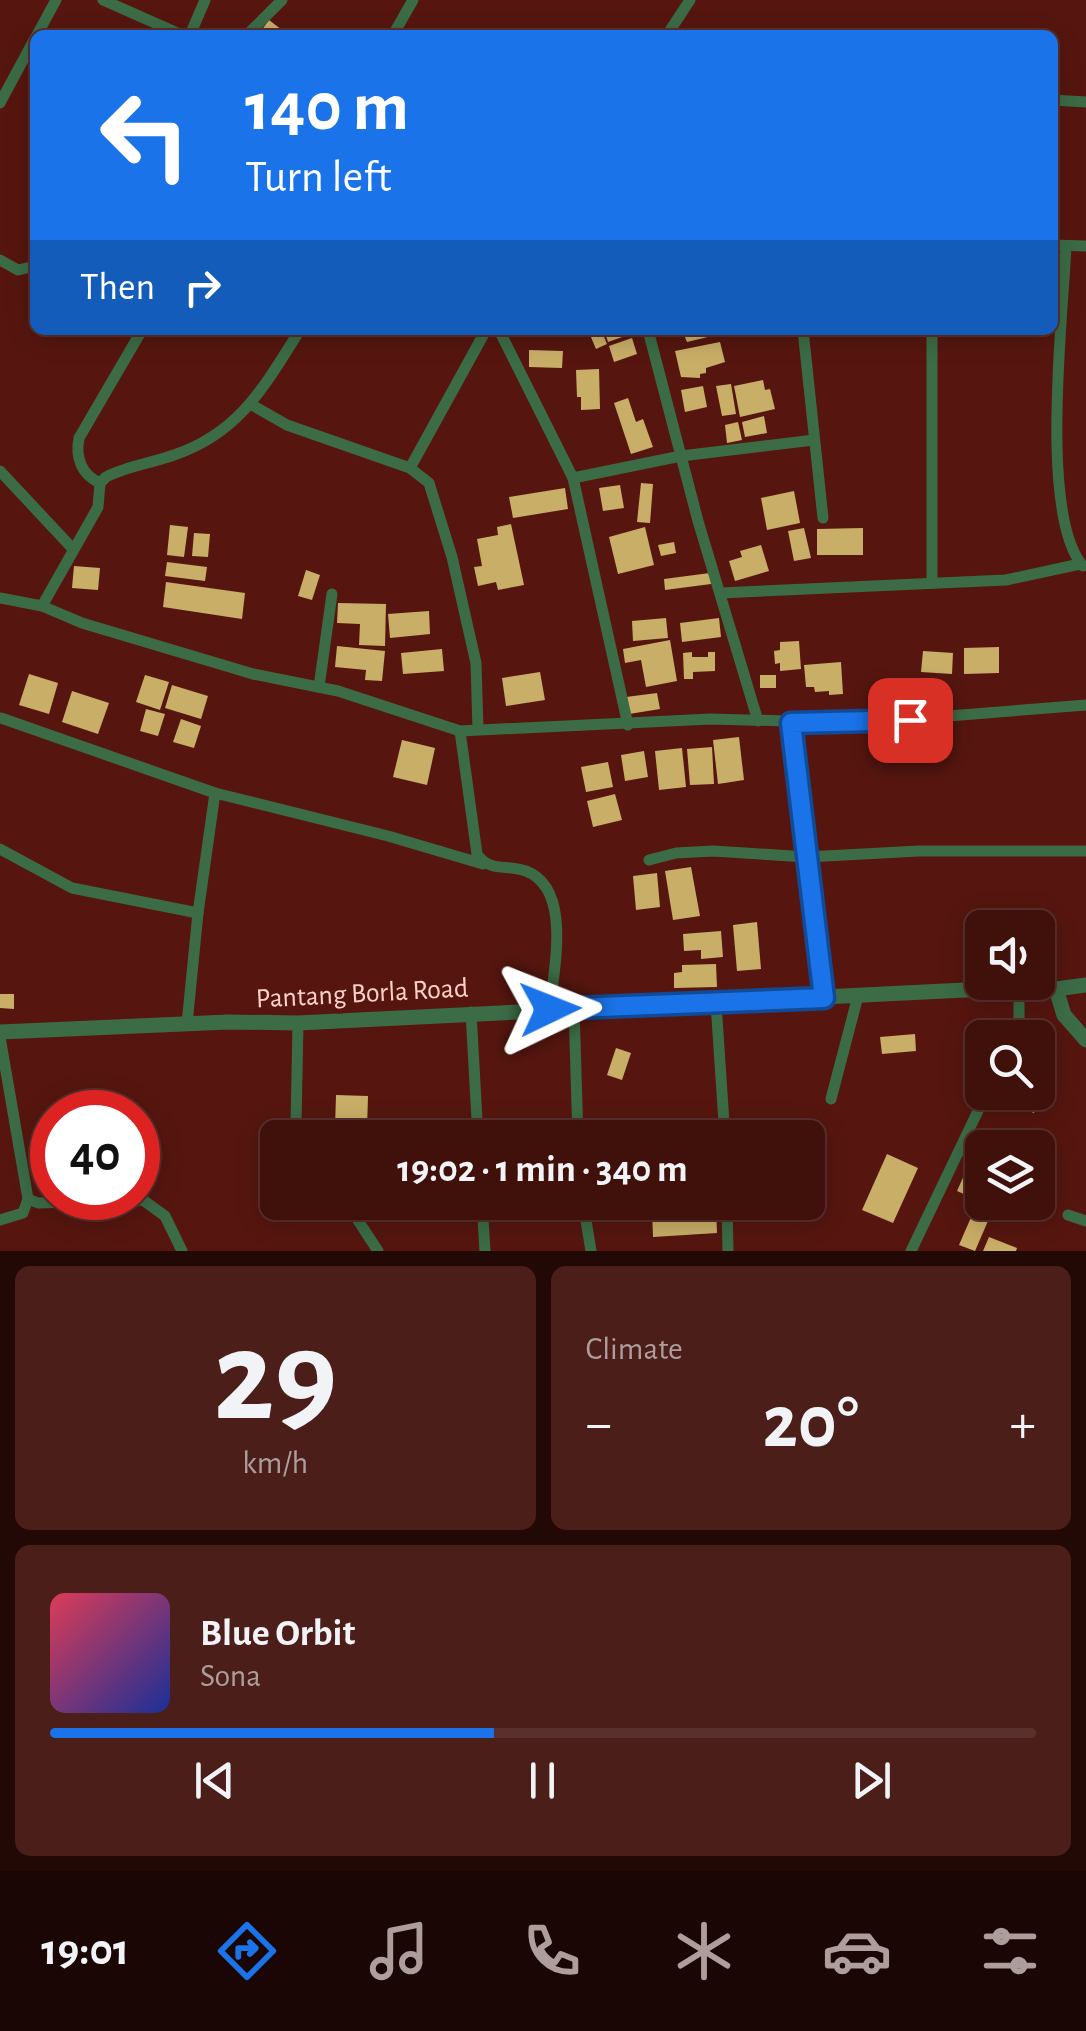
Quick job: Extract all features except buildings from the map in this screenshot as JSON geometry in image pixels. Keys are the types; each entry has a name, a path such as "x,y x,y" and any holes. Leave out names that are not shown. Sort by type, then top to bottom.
{"street":[{"path":"40,30 56,0"},
{"path":"103,0 171,30"},
{"path":"192,30 205,0"},
{"path":"252,30 282,0"},
{"path":"396,30 413,0"},
{"path":"670,30 690,0"},
{"path":"0,103 30,48"},
{"path":"1058,100 1086,102"},
{"path":"1058,245 1086,246"},
{"path":"720,593 1006,580 1083,566 1066,538 1057,428 1066,246"},
{"path":"0,260 18,270 30,267"},
{"path":"100,484 84,473 78,456 79,438 139,335"},
{"path":"42,606 98,507 100,484 115,472 178,454 232,424 252,405 297,335"},
{"path":"410,468 483,335"},
{"path":"502,335 573,478 628,725"},
{"path":"649,335 758,722"},
{"path":"804,335 822,518"},
{"path":"932,335 932,582"},
{"path":"252,405 286,425 410,468 430,484 452,557 476,663 478,729"},
{"path":"573,478 682,456 814,440"},
{"path":"0,472 73,549"},
{"path":"320,687 332,594"},
{"path":"0,598 42,606 82,623 253,674 320,687 460,731 711,720 910,720 1086,705"},
{"path":"2,718 215,793 483,864 528,871 548,888 557,916 550,1009"},
{"path":"791,723 824,998"},
{"path":"460,731 477,854 483,864"},
{"path":"187,1024 215,793"},
{"path":"0,849 72,888 198,913"},
{"path":"649,860 676,853 713,851 807,857 918,850 1086,851"},
{"name":"Pantang Borla Road","path":"1056,989 1086,985"},
{"path":"1056,989 1064,1015 1086,1040"},
{"name":"Pantang Borla Road","path":"0,1034 965,991"},
{"path":"831,1099 858,996"},
{"path":"716,1003 724,1120"},
{"path":"574,1008 577,1120"},
{"path":"471,1012 477,1120"},
{"path":"296,1120 298,1023"},
{"path":"0,1034 28,1198 24,1213 0,1220"},
{"path":"911,1251 978,1110"},
{"path":"28,1198 38,1202 143,1200 165,1216 182,1251"},
{"path":"1068,1215 1086,1221"},
{"path":"358,1220 378,1251"},
{"path":"483,1220 485,1251"},
{"path":"586,1220 591,1251"},
{"path":"727,1220 728,1251"}],"route":[{"path":"550,1009 824,998 791,723 910,720"}]}
